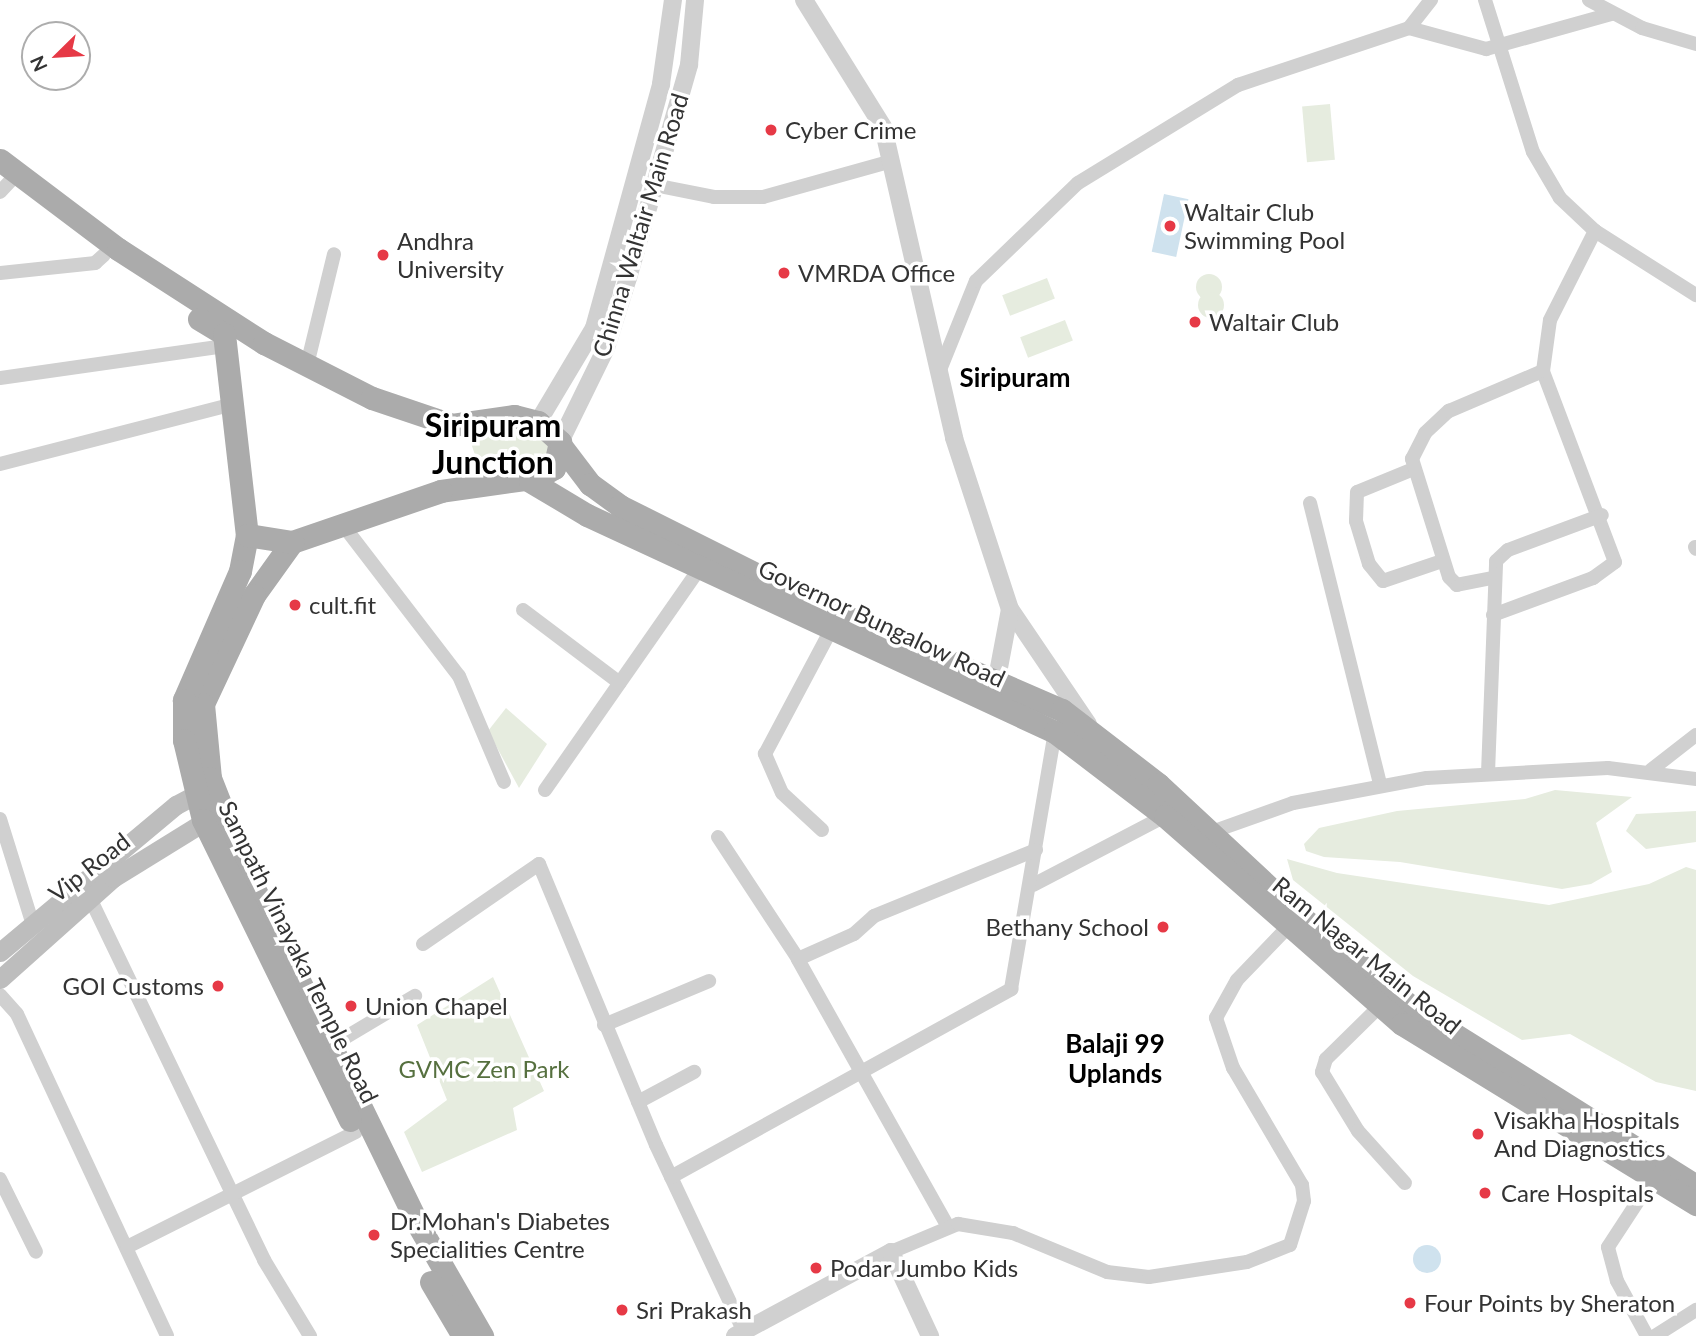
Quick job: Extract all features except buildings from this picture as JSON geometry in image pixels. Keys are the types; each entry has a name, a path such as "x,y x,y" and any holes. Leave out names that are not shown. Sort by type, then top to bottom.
{"main road":[{"path":"5,177 104,255 224,334 225,346"},
{"path":"5,177 276,349 307,365 372,398 452,425 499,415 538,422 604,497 706,560 1001,681 1094,732 1203,837 1414,1009 1658,1172 1696,1186"},
{"name":"Sampath Vinayaka Temple Road","path":"225,346 247,535 240,571 184,701 204,790 213,816 356,1132 463,1336"},
{"path":"232,394 232,365 241,355 276,349"},
{"path":"247,535 292,542 478,484 530,481 554,468 560,444"},
{"name":"Governor Bungalow Road","path":"530,481 706,560 831,630 1055,732 1165,816 1203,837"},
{"name":"Sampath Vinayaka Temple Road","path":"204,790 203,704 254,595 292,542"},
{"name":"Vip Road","path":"0,952 32,922 204,790"},
{"name":"Sampath Vinayaka Temple Road","path":"213,816 331,1046 416,1221 482,1336"},
{"name":"Vip Road","path":"0,979 89,896 213,816"},
{"name":"Ram Nagar Main Road","path":"1203,837 1287,928 1380,1006 1451,1058 1658,1172 1696,1204"}],"street":[{"name":"Chinna Waltair Main Road","path":"538,422 594,328 661,84 673,0"},
{"name":"Chinna Waltair Main Road","path":"560,444 606,348 689,65 695,0"},
{"path":"804,0 861,85 892,161 954,438 1010,609 1094,732"},
{"path":"940,370 976,281 1078,183 1238,85 1409,28 1431,0"},
{"path":"1485,0 1542,170 1595,231 1696,295"},
{"path":"1590,0 1611,14 1696,44"},
{"path":"1409,28 1459,45 1499,46 1611,14"},
{"path":"654,185 715,197 763,197 892,161"},
{"path":"1493,615 1612,566 1614,551 1602,515 1543,370 1550,320 1595,231"},
{"path":"307,365 334,254"},
{"path":"0,273 95,263 104,255"},
{"path":"0,378 225,346"},
{"path":"1492,578 1457,585 1442,561 1411,470 1414,450 1440,418 1543,370"},
{"path":"0,464 232,394"},
{"path":"1411,470 1357,492 1356,521 1369,564 1383,581 1442,561"},
{"path":"1310,503 1380,784"},
{"path":"1488,773 1492,578 1496,561 1508,550 1602,515"},
{"path":"343,525 458,676 505,782"},
{"path":"545,790 706,560"},
{"path":"990,703 1001,681 1010,609"},
{"path":"523,610 620,683"},
{"path":"822,830 782,793 765,754 831,630"},
{"path":"671,1177 861,1075 1011,989 1033,885 1055,732"},
{"path":"1651,770 1696,735"},
{"path":"1203,837 1293,803 1380,784 1488,773 1651,770 1696,779"},
{"path":"1033,885 1165,816"},
{"path":"0,818 32,922"},
{"path":"718,837 798,959 947,1225"},
{"path":"798,959 854,934 874,916 1036,850"},
{"path":"423,944 539,864 604,1025 739,1333 947,1225 1013,1233 1107,1272 1149,1277 1247,1262 1290,1245 1304,1201 1302,1185 1233,1068 1216,1018 1237,980 1287,928"},
{"path":"89,896 233,1194 310,1336"},
{"path":"604,1025 709,981"},
{"path":"0,995 17,1014 167,1336"},
{"path":"331,1046 415,996"},
{"path":"1380,1006 1326,1059 1322,1072 1359,1130 1405,1184"},
{"path":"638,1102 694,1072"},
{"path":"127,1247 356,1132"},
{"path":"1647,1336 1617,1281 1608,1247 1658,1172"},
{"path":"0,1179 36,1252"},
{"path":"891,1252 930,1336"},
{"path":"1655,1336 1696,1310"}],"green space":[{"path":"1330,104 1335,160 1307,162 1302,106"},
{"path":"1209,274 1218,278 1222,287 1218,296 1209,300 1200,296 1196,287 1200,278"},
{"path":"1047,278 1055,299 1010,316 1002,295"},
{"path":"1211,292 1220,296 1224,305 1220,314 1211,318 1202,314 1198,305 1202,296"},
{"path":"1065,320 1073,341 1028,358 1020,337"},
{"path":"506,425 534,433 550,446 545,461 513,466 475,455 469,437"},
{"path":"506,708 547,744 519,788 488,731"},
{"path":"1555,790 1632,797 1596,823 1612,872 1591,884 1562,889 1400,862 1324,857 1306,851 1304,844 1319,828 1397,811 1525,799"},
{"path":"1696,811 1696,842 1646,849 1626,831 1636,814"},
{"path":"1287,859 1337,873 1549,905 1649,884 1686,867 1696,870 1696,1091 1656,1082 1570,1034 1522,1040 1413,976 1293,880"},
{"name":"GVMC Zen Park","path":"493,977 544,1091 513,1108 517,1130 422,1172 404,1132 447,1100 417,1025"}],"water":[{"name":"Waltair Club Swimming Pool","path":"1164,194 1188,199 1176,257 1152,252"},
{"path":"1427,1245 1437,1249 1441,1259 1437,1269 1427,1273 1417,1269 1413,1259 1417,1249"}],"place":[{"name":"Cyber Crime","path":"771,130"},
{"name":"Waltair Club Swimming Pool","path":"1170,226"},
{"name":"Andhra University","path":"383,255"},
{"name":"VMRDA Office","path":"784,273"},
{"name":"Waltair Club","path":"1195,322"},
{"name":"cult.fit","path":"295,605"},
{"name":"Bethany School","path":"1163,927"},
{"name":"GOI Customs","path":"218,986"},
{"name":"Union Chapel","path":"351,1006"},
{"name":"Visakha Hospitals And Diagnostics","path":"1478,1134"},
{"name":"Care Hospitals","path":"1485,1193"},
{"name":"Dr.Mohan's Diabetes Specialities Centre","path":"374,1235"},
{"name":"Podar Jumbo Kids","path":"816,1268"},
{"name":"Four Points by Sheraton","path":"1410,1303"},
{"name":"Sri Prakash","path":"622,1310"}],"district":[{"name":"Siripuram","path":"1015,378"},
{"name":"Siripuram Junction","path":"493,444"},
{"name":"Balaji 99 Uplands","path":"1115,1059"}]}
